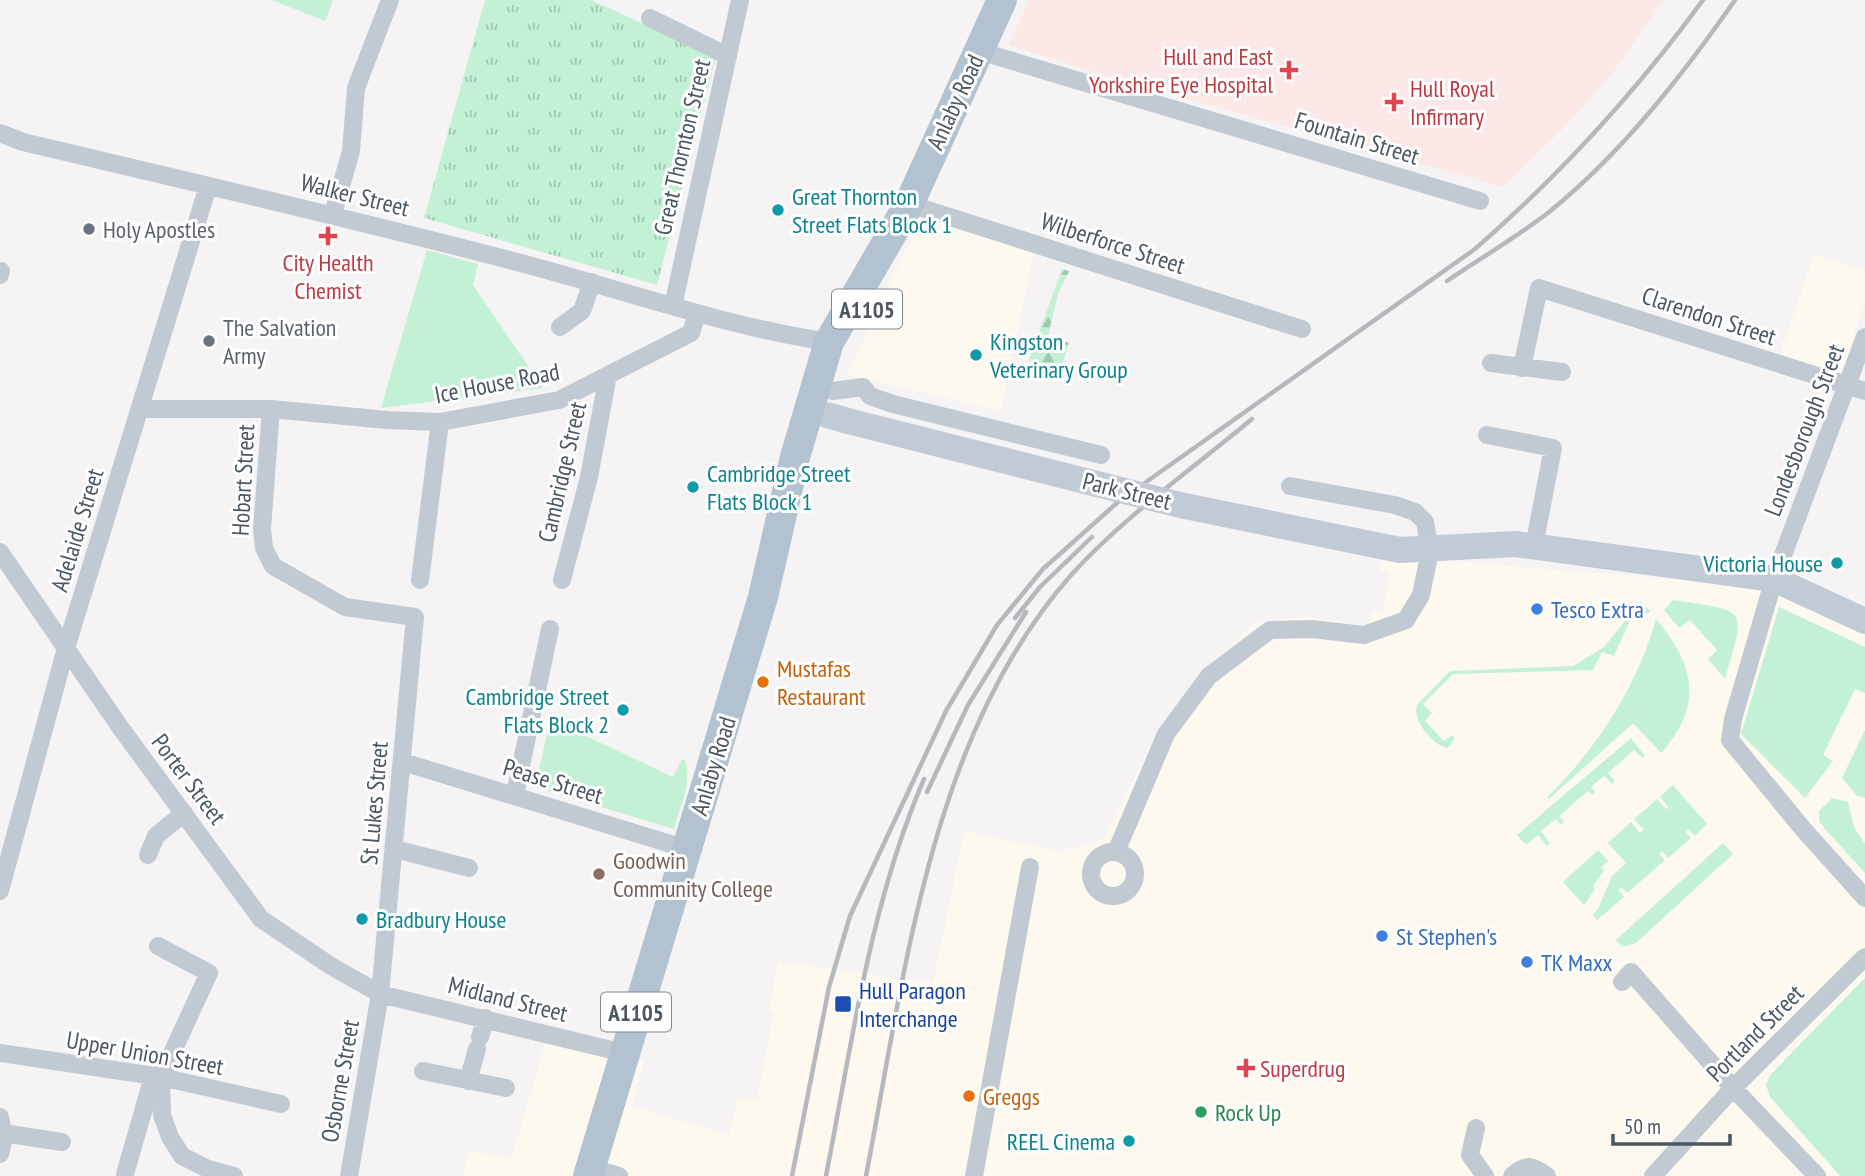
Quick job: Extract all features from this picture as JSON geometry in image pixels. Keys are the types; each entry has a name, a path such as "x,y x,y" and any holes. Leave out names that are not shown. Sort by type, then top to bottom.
{"main road":[{"name":"Anlaby Road","path":"829,411 829,342 909,204 1002,0"},
{"name":"Anlaby Road","path":"589,1171 764,597 793,465 829,411 905,228 909,204"}],"street":[{"path":"333,214 351,151 356,88 390,0"},
{"name":"Great Thornton Street","path":"673,306 740,0"},
{"path":"650,18 728,56"},
{"name":"Fountain Street","path":"979,51 1480,201"},
{"name":"Walker Street","path":"0,133 23,142 333,214 592,282 697,313"},
{"name":"Adelaide Street","path":"0,891 66,648 208,186"},
{"name":"Wilberforce Street","path":"909,204 1302,329"},
{"path":"561,327 582,311 592,282"},
{"name":"Clarendon Street","path":"1522,368 1539,288 1857,388"},
{"path":"697,313 829,342"},
{"name":"Ice House Road","path":"141,409 271,408 387,420 440,422 559,400 691,334 697,313"},
{"name":"Londesborough Street","path":"1865,337 1857,388 1774,579 1732,719 1730,740 1802,829 1865,898"},
{"path":"1491,363 1562,373"},
{"name":"Cambridge Street","path":"562,580 589,477 608,374"},
{"name":"Park Street","path":"829,411 863,387 870,396 893,404 1101,455"},
{"name":"Hobart Street","path":"271,408 262,528 264,548 273,566 345,607 415,617"},
{"name":"Park Street","path":"829,411 1180,505 1400,550 1430,551 1515,544 1774,579 1865,621"},
{"path":"420,580 440,422"},
{"path":"1487,435 1553,447 1534,547"},
{"path":"1116,852 1166,734 1209,676 1270,630 1312,629 1364,635 1406,620 1421,595 1430,551 1425,522 1415,512 1395,505 1290,486"},
{"name":"Porter Street","path":"0,552 261,919 331,966 380,993"},
{"name":"St Lukes Street","path":"380,993 415,617"},
{"path":"514,794 550,629"},
{"name":"Pease Street","path":"403,762 687,849"},
{"path":"148,855 156,836 184,813"},
{"path":"395,849 469,868"},
{"path":"974,1176 1030,867"},
{"path":"125,1174 157,1077 209,972 158,946"},
{"name":"Portland Street","path":"1653,1176 1733,1088 1865,957"},
{"path":"1622,982 1632,972 1733,1088 1817,1176"},
{"name":"Midland Street","path":"380,993 624,1053"},
{"name":"Osborne Street","path":"349,1176 380,993"},
{"path":"468,1080 486,1018"},
{"name":"Upper Union Street","path":"0,1053 157,1077 281,1104"},
{"path":"423,1072 506,1088"},
{"path":"157,1077 162,1115 170,1137 182,1156 208,1169 234,1176"},
{"path":"0,1154 1,1125 62,1142"},
{"path":"1476,1128 1470,1155 1485,1176"},
{"path":"1512,1176 1524,1166 1532,1166 1547,1176"},
{"path":"589,1171 619,1176"}],"shaded area":[{"name":"Hull Royal Infirmary","path":"1029,0 1664,0 1614,71 1564,128 1503,187 1109,77 1009,45"},
{"path":"923,213 1034,252 1001,411 847,375"},
{"path":"1814,254 1865,271 1865,302 1841,374 1780,355"},
{"path":"1384,554 1763,585 1865,636 1865,1176 463,1176 469,1150 511,1159 548,1035 624,1053 644,1062 632,1106 729,1135 737,1099 740,1097 757,1100 774,1012 769,1010 778,962 933,983 964,831 1058,851 1091,844 1105,837 1162,723 1201,672 1256,622 1304,617 1362,625 1370,621 1371,611 1382,612 1390,573 1379,571"}],"green space":[{"path":"272,0 333,0 325,21"},
{"path":"485,0 591,0 716,57 657,285 424,218"},
{"path":"427,250 478,264 473,285 543,388 381,408"},
{"path":"1062,269 1069,271 1058,294 1048,336 1069,343 1061,368 1029,360"},
{"path":"1673,600 1728,610 1735,616 1738,624 1737,637 1725,679 1708,659 1717,650 1690,620 1679,628 1664,610"},
{"path":"1641,601 1650,611 1647,614 1636,612 1632,616 1614,656 1602,652 1593,670 1453,674 1423,704 1432,713 1425,721 1444,741 1452,735 1455,738 1448,748 1442,746 1430,737 1421,725 1416,711 1417,705 1450,671 1573,666 1604,647"},
{"path":"1779,607 1865,647 1865,693 1855,689 1823,755 1833,761 1805,798 1741,734"},
{"path":"1656,619 1679,653 1689,685 1689,701 1675,735 1661,753 1633,723 1549,799 1547,797 1582,758 1613,715 1638,668"},
{"path":"569,728 673,777 682,759 685,760 686,785 674,829 535,787 547,734 556,730 568,733"},
{"path":"1865,730 1865,798 1857,796 1842,778"},
{"path":"1631,738 1645,756 1643,758 1634,750 1608,773 1615,781 1612,784 1604,776 1591,787 1595,792 1592,795 1588,791 1559,816 1564,822 1561,825 1556,819 1541,831 1550,843 1547,846 1538,835 1526,845 1517,835"},
{"path":"1673,785 1707,824 1695,836 1688,829 1686,832 1691,838 1668,858 1662,851 1659,854 1665,860 1627,893 1621,887 1618,890 1624,897 1597,920 1593,915 1612,876 1626,863 1608,843 1631,822 1640,833 1644,830 1634,819 1657,799 1666,809 1669,808 1660,797"},
{"path":"1832,798 1848,802 1854,827 1865,844 1865,873 1819,822 1819,811"},
{"path":"1723,843 1733,854 1636,943 1622,947 1616,940"},
{"path":"1598,850 1608,861 1601,867 1604,870 1584,905 1563,882"},
{"path":"1865,978 1865,1176 1840,1176 1770,1097 1766,1085 1770,1075"}],"railway":[{"path":"792,1176 829,987 850,916 946,711 997,625 1043,569 1118,502 1475,249 1507,221 1596,131 1651,67 1703,0"},
{"path":"1447,281 1549,212 1601,165 1672,85 1735,0"},
{"path":"866,1176 911,939 930,859 955,782 985,707 1024,638 1072,574 1136,513 1252,419"},
{"path":"1015,618 1040,587 1092,537"},
{"path":"927,792 968,705 1026,612"},
{"path":"826,1176 876,924 905,826 924,779"}],"place":[{"name":"Hull and East Yorkshire Eye Hospital","path":"1289,70"},
{"name":"Hull Royal Infirmary","path":"1394,102"},
{"name":"Great Thornton Street Flats Block 1","path":"778,210"},
{"name":"Holy Apostles","path":"89,229"},
{"name":"City Health Chemist","path":"328,236"},
{"name":"The Salvation Army","path":"209,341"},
{"name":"Kingston Veterinary Group","path":"976,355"},
{"name":"Cambridge Street Flats Block 1","path":"693,487"},
{"name":"Victoria House","path":"1837,563"},
{"name":"Tesco Extra","path":"1537,609"},
{"name":"Mustafas Restaurant","path":"763,682"},
{"name":"Cambridge Street Flats Block 2","path":"623,710"},
{"name":"Goodwin Community College","path":"599,874"},
{"name":"Bradbury House","path":"362,919"},
{"name":"St Stephen's","path":"1382,936"},
{"name":"TK Maxx","path":"1527,962"},
{"name":"Hull Paragon Interchange","path":"843,1004"},
{"name":"Superdrug","path":"1246,1068"},
{"name":"Greggs","path":"969,1096"},
{"name":"Rock Up","path":"1201,1112"},
{"name":"REEL Cinema","path":"1129,1141"}]}
